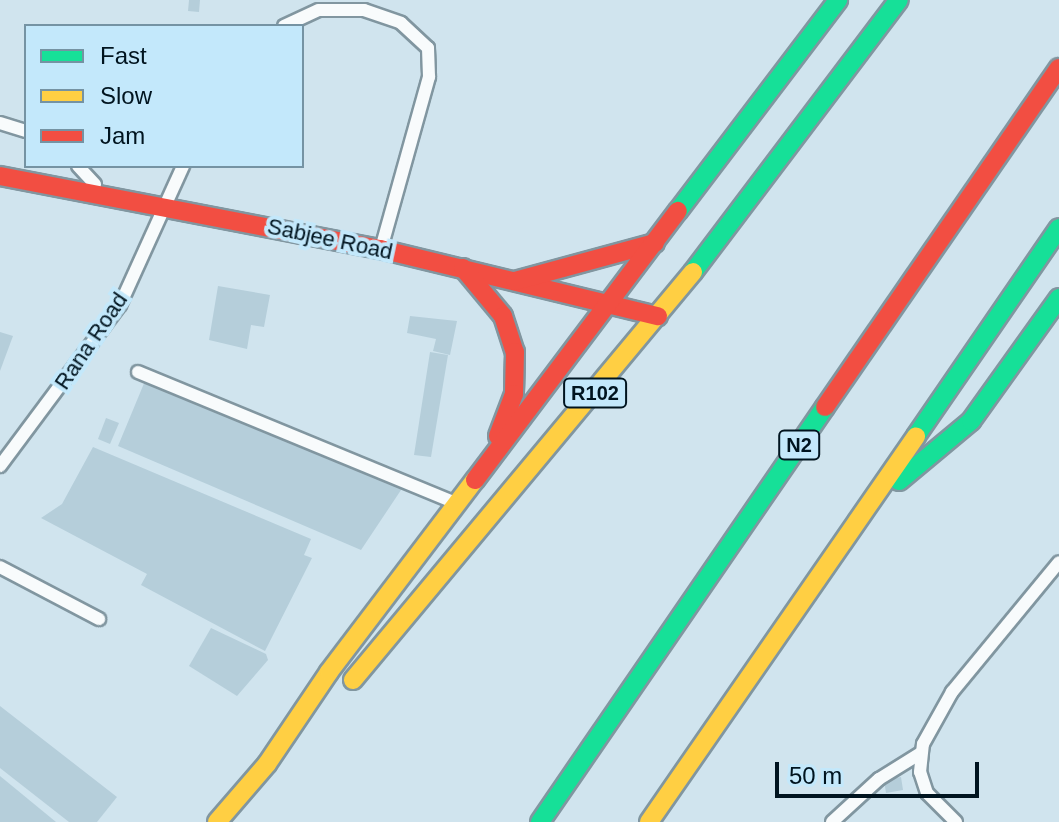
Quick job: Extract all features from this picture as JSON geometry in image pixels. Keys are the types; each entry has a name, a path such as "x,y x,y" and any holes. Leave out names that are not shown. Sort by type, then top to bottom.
{"main road":[{"name":"R102","path":"217,822 267,764 329,672 611,305 838,0"},
{"name":"R102","path":"267,764 319,717 414,610 658,316 899,0"},
{"name":"N2","path":"540,822 1059,68"},
{"name":"Sabjee Road","path":"0,176 380,249 658,316"},
{"path":"649,822 1059,228"},
{"path":"515,281 655,243"},
{"path":"463,268 503,316 515,352 514,394 484,470"},
{"path":"874,497 951,442 1059,298"}],"lane":[{"path":"288,24 319,10 364,10 401,23 428,48 429,77 380,249"},
{"path":"0,123 24,130"},
{"path":"80,168 105,194"},
{"name":"Rana Road","path":"0,466 120,305 182,168"},
{"path":"138,372 457,504"},
{"path":"832,822 879,779 921,753 952,692 1059,562"},
{"path":"0,567 99,619"},
{"path":"921,753 927,793 956,822"}],"building":[{"path":"189,0 200,0 199,12 188,11"},
{"path":"218,286 270,295 264,327 251,325 247,349 209,340"},
{"path":"410,316 457,321 450,355 433,351 436,339 407,333"},
{"path":"0,332 13,336 0,371"},
{"path":"430,352 448,355 431,457 414,455"},
{"path":"145,381 403,487 361,550 118,446"},
{"path":"106,418 119,423 110,444 98,439"},
{"path":"93,447 311,539 304,555 312,558 265,651 141,585 147,574 41,518 62,504"},
{"path":"211,628 266,654 268,660 237,696 189,666"},
{"path":"0,706 117,797 97,822 69,822 0,768"},
{"path":"0,776 56,822 0,822"},
{"path":"901,777 903,790 886,793 884,780"}],"traffic: fast":[{"path":"678,211 838,0"},
{"path":"693,272 899,0"},
{"path":"916,436 1059,228"},
{"path":"899,481 971,421 1059,298"},
{"path":"540,822 825,407"}],"traffic: slow":[{"path":"353,680 693,272"},
{"path":"649,822 916,436"},
{"path":"217,822 267,764 329,672 475,480"}],"traffic: jam":[{"path":"825,407 1059,68"},
{"path":"0,176 380,249 658,316"},
{"path":"475,480 678,211"},
{"path":"515,281 655,243"},
{"path":"463,268 503,316 515,352 514,394 498,436"}]}
